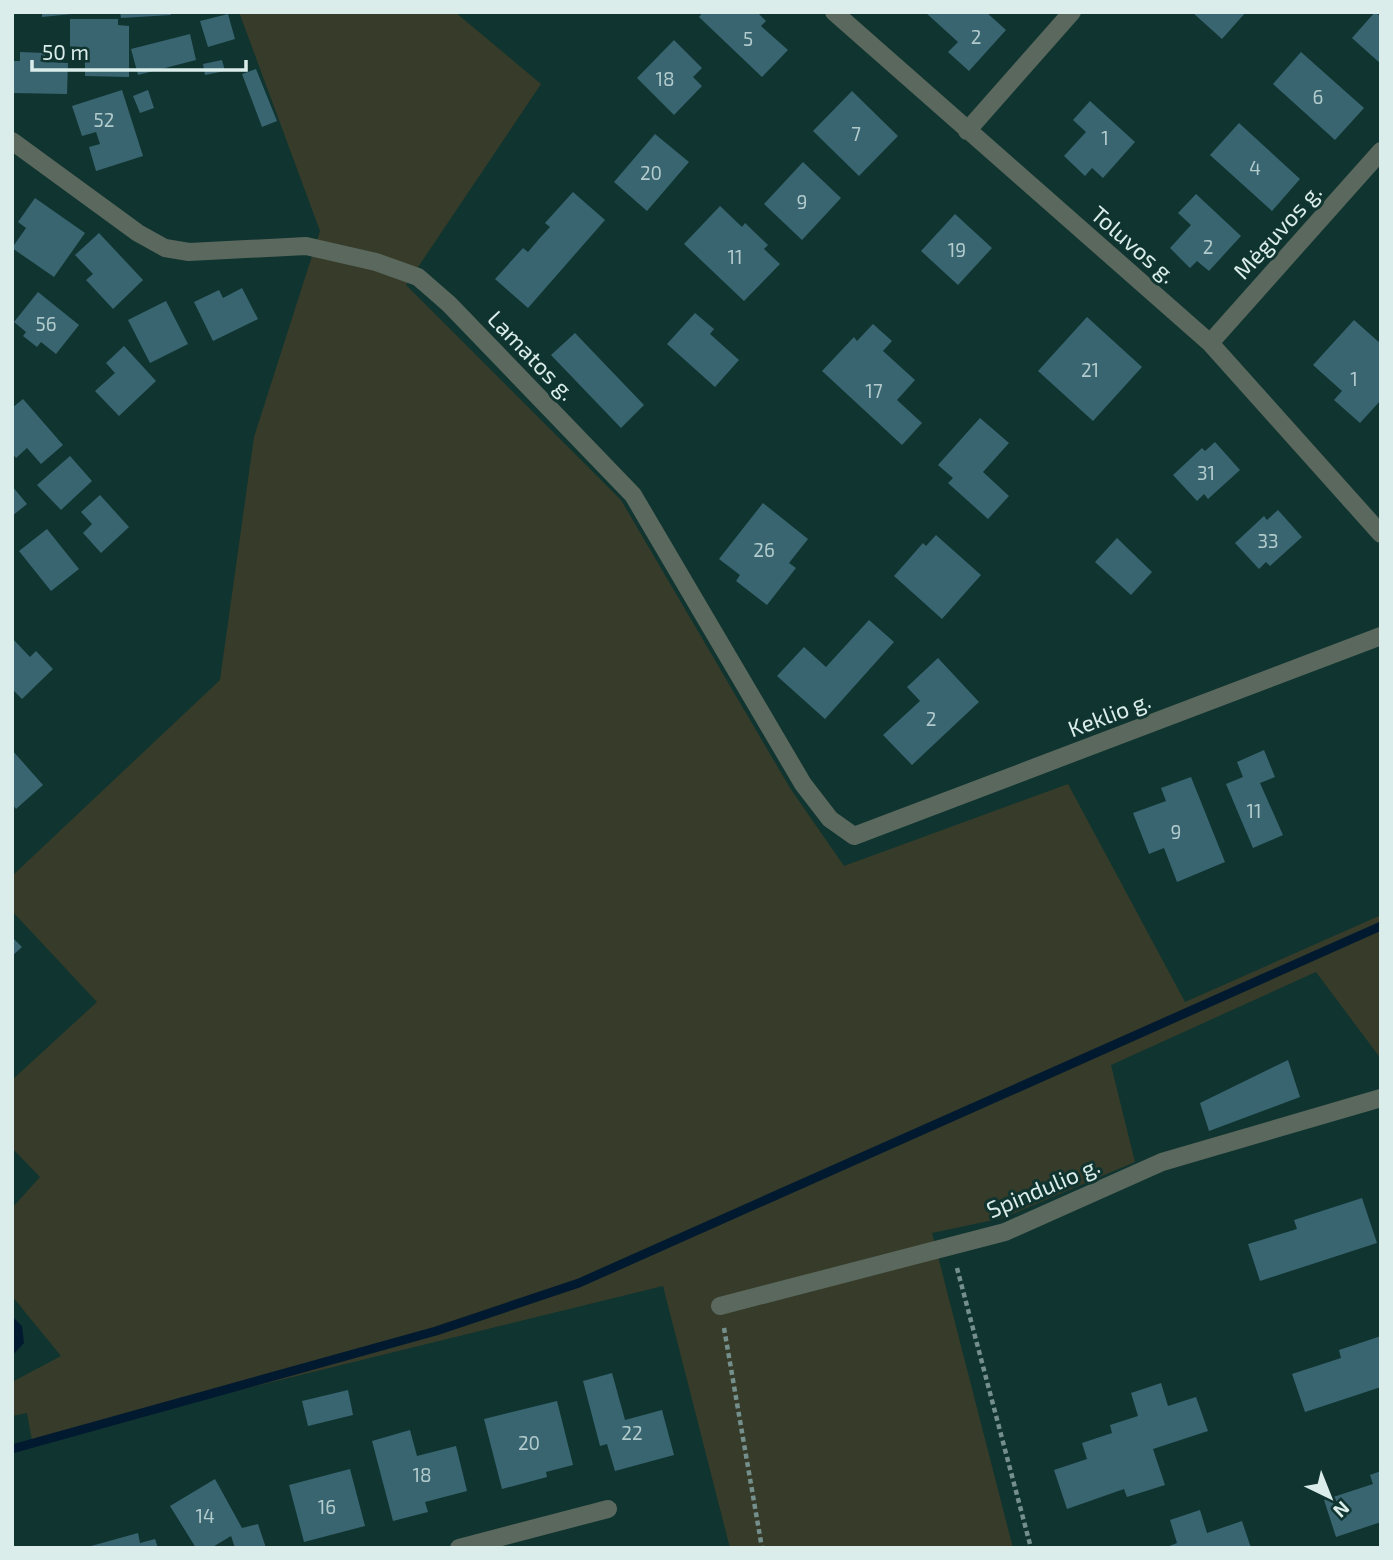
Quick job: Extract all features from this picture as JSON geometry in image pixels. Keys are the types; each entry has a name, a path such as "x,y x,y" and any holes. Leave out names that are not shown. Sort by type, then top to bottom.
{"street":[{"name":"Toluvos g.","path":"834,12 1210,343 1381,534"},
{"path":"968,131 1072,12"},
{"name":"Lamatos g.","path":"12,141 138,233 164,248 189,251 306,246 376,262 418,277 449,304 633,495 803,784 830,819 854,836"},
{"name":"Mėguvos g.","path":"1210,343 1381,151"},
{"name":"Keklio g.","path":"854,836 1381,636"},
{"name":"Spindulio g.","path":"720,1306 1005,1232 1162,1162 1381,1098"},
{"path":"459,1548 517,1540 608,1508"}],"path":[{"path":"951,1246 1031,1548"},
{"path":"720,1306 762,1548"}],"green space":[{"path":"239,12 455,12 541,84 406,285 621,500 790,788 844,866 1068,784 1185,1002 1381,915 1381,1059 1316,972 1111,1065 1135,1162 1003,1218 932,1233 1013,1548 730,1548 663,1286 32,1441 27,1413 12,1416 12,1382 61,1356 12,1296 12,1208 40,1177 12,1148 12,1080 97,1002 12,911 12,876 220,680 254,437 320,231"}],"water":[{"path":"12,1316 22,1326 24,1343 12,1356"}],"building":[{"path":"42,12 72,12 72,14 42,17"},
{"path":"120,12 171,12 171,15 121,18"},
{"path":"703,12 757,12 766,21 761,26 788,50 762,77 699,17"},
{"path":"925,12 986,12 1006,30 969,71 948,52 958,42"},
{"path":"1192,12 1246,12 1222,39"},
{"path":"1375,12 1381,17 1381,64 1352,38"},
{"path":"228,14 235,39 208,47 200,21"},
{"path":"70,19 118,19 118,25 129,26 129,77 85,76 85,53 70,53"},
{"path":"190,34 196,60 138,75 131,49"},
{"path":"674,40 702,68 693,77 702,86 674,115 637,78"},
{"path":"20,52 45,53 45,62 68,63 67,94 12,93 12,61 20,61"},
{"path":"1301,52 1364,108 1335,140 1273,84"},
{"path":"222,60 225,71 205,75 203,64"},
{"path":"256,69 277,121 262,127 242,74"},
{"path":"122,90 143,156 96,171 89,147 100,144 96,132 82,136 72,106"},
{"path":"148,90 154,108 140,113 133,96"},
{"path":"852,91 898,136 859,176 813,131"},
{"path":"1090,101 1135,142 1103,178 1092,168 1085,176 1064,156 1086,132 1073,120"},
{"path":"1239,123 1300,179 1272,211 1210,155"},
{"path":"655,134 689,162 647,211 614,182"},
{"path":"803,162 841,198 802,240 764,204"},
{"path":"573,192 605,220 528,308 495,279 523,248 528,252 550,227 545,223"},
{"path":"1196,194 1241,236 1209,271 1197,261 1190,268 1170,248 1191,225 1178,213"},
{"path":"35,198 85,233 54,277 12,248 26,228 18,222"},
{"path":"720,206 742,227 745,223 768,245 764,249 780,264 744,301 684,244"},
{"path":"955,214 992,248 958,285 921,251"},
{"path":"99,233 143,280 113,309 86,280 93,274 75,255"},
{"path":"242,288 258,319 213,341 194,302 219,290 223,298"},
{"path":"38,292 79,325 56,354 41,342 37,347 23,336 26,332 14,322"},
{"path":"166,301 188,344 150,363 128,320"},
{"path":"695,313 714,329 710,334 739,360 715,387 667,344"},
{"path":"1087,317 1142,367 1093,421 1038,371"},
{"path":"1354,320 1381,344 1381,400 1360,423 1334,400 1342,391 1313,365"},
{"path":"873,324 892,341 883,351 915,380 897,400 922,423 902,445 822,371 854,337 857,341"},
{"path":"575,333 644,405 621,428 551,355"},
{"path":"124,346 156,381 119,416 95,391 115,373 106,363"},
{"path":"23,399 63,445 41,464 27,448 16,458 12,453 12,408"},
{"path":"980,418 1009,443 983,472 1009,496 988,519 948,483 953,478 938,465"},
{"path":"1215,442 1240,470 1208,499 1204,494 1197,501 1173,475 1202,448 1205,451"},
{"path":"70,456 92,481 61,510 37,485"},
{"path":"12,486 27,504 12,516"},
{"path":"100,495 129,527 101,553 83,533 92,524 81,512"},
{"path":"763,503 808,539 789,563 796,568 767,605 736,581 740,575 719,559"},
{"path":"1278,510 1302,537 1270,566 1266,562 1259,569 1235,543 1264,516 1267,520"},
{"path":"47,529 79,569 51,591 19,551"},
{"path":"936,535 981,575 942,619 894,576 923,543 926,546"},
{"path":"1117,538 1152,572 1131,595 1095,562"},
{"path":"869,620 894,642 825,719 777,676 804,647 826,667"},
{"path":"12,638 30,657 36,651 53,669 22,699 12,689"},
{"path":"938,658 979,702 912,765 883,735 920,701 907,687"},
{"path":"12,750 43,785 16,809 12,804"},
{"path":"1264,750 1275,777 1260,783 1283,835 1253,848 1226,784 1243,777 1237,762"},
{"path":"1191,777 1225,862 1177,882 1164,848 1149,854 1133,813 1166,801 1161,788"},
{"path":"12,937 22,947 12,956"},
{"path":"1288,1060 1300,1097 1209,1131 1200,1103"},
{"path":"1362,1198 1377,1243 1260,1281 1248,1244 1297,1229 1294,1220"},
{"path":"1381,1336 1381,1387 1305,1412 1292,1374 1341,1358 1339,1350"},
{"path":"612,1373 625,1420 662,1410 674,1455 615,1471 607,1444 600,1446 583,1381"},
{"path":"1161,1383 1168,1406 1196,1397 1208,1431 1153,1449 1165,1485 1127,1497 1124,1489 1067,1509 1054,1470 1087,1459 1082,1443 1112,1433 1110,1425 1138,1416 1131,1393"},
{"path":"348,1390 353,1415 308,1426 302,1401"},
{"path":"557,1401 573,1465 546,1472 547,1477 502,1489 484,1419"},
{"path":"410,1430 417,1456 456,1446 467,1491 425,1502 428,1512 393,1521 372,1441"},
{"path":"350,1469 365,1526 304,1542 289,1485"},
{"path":"1381,1471 1381,1522 1336,1537 1324,1500 1373,1484 1370,1475"},
{"path":"215,1479 242,1528 258,1524 266,1548 235,1548 231,1536 211,1548 196,1548 170,1506"},
{"path":"1200,1510 1207,1533 1242,1521 1251,1548 1164,1548 1177,1543 1170,1520"},
{"path":"138,1533 140,1543 155,1539 158,1548 84,1548"}],"waterway":[{"path":"12,1449 436,1331 579,1283 1381,926"}]}
